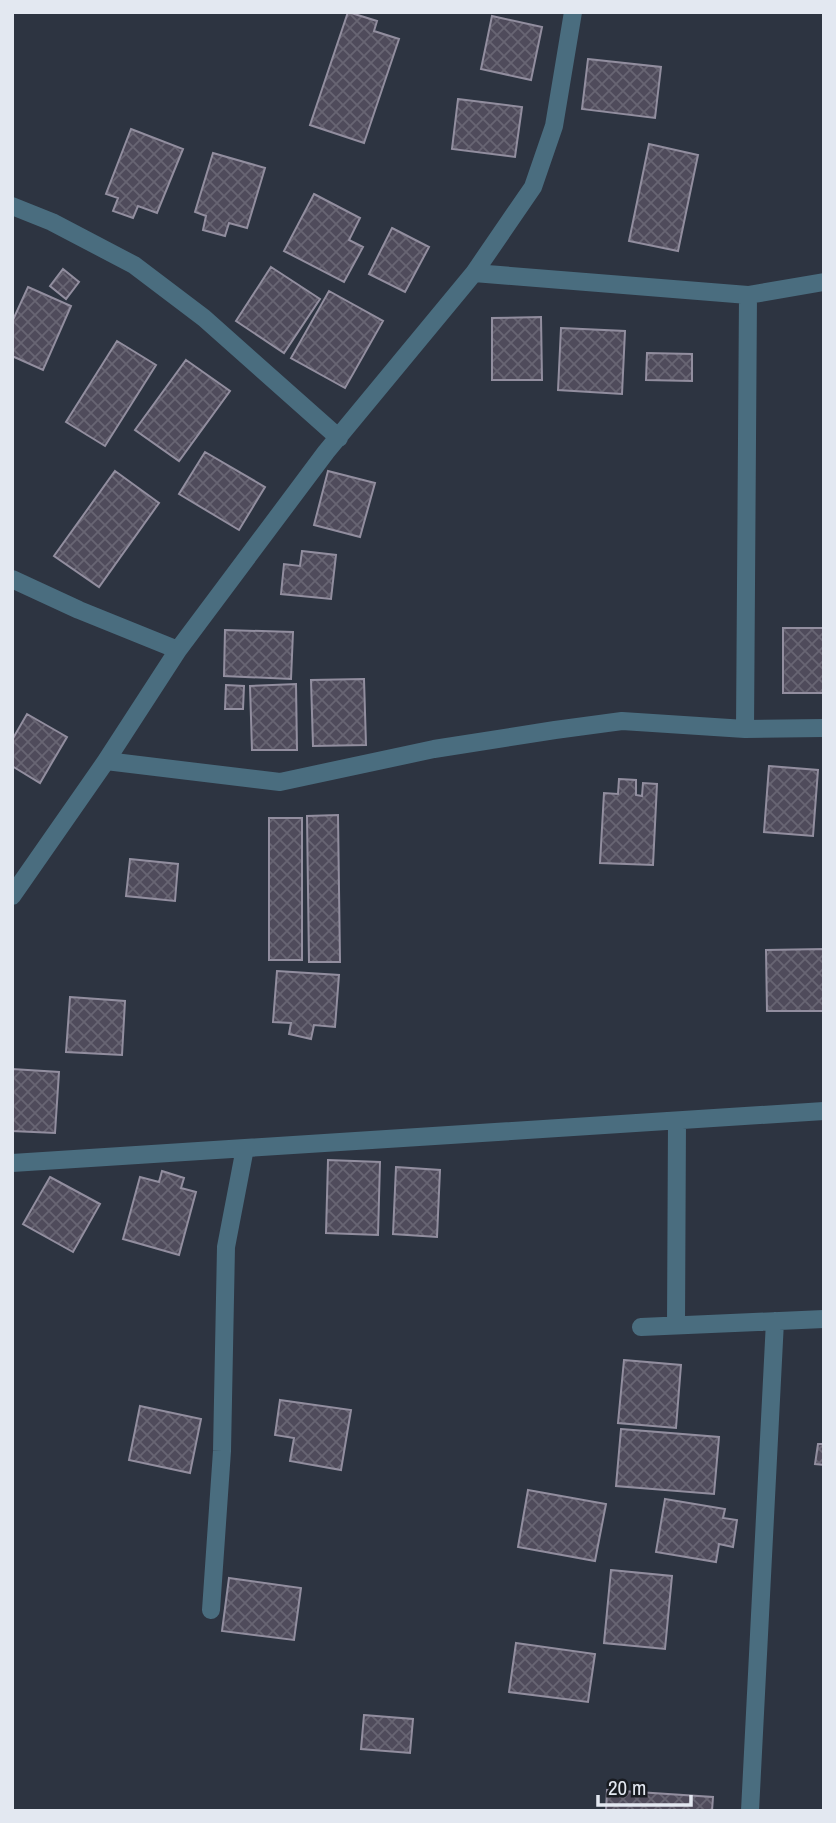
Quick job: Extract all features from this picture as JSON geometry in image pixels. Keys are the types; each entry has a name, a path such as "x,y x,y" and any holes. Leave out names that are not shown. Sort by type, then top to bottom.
{"street":[{"path":"12,896 106,761 178,650 326,452 474,273 533,187 554,125 573,12"},
{"path":"12,206 52,222 134,265 204,318 339,438"},
{"path":"474,273 748,295 824,282"},
{"path":"745,729 748,295"},
{"path":"12,579 79,610 178,650"},
{"path":"106,761 280,782 433,749 622,721 745,729 824,729"},
{"path":"12,1163 824,1111"},
{"path":"676,1325 677,1121"},
{"path":"211,1610 222,1451 226,1247 245,1148"},
{"path":"641,1327 824,1319"},
{"path":"750,1811 775,1321"}],"building":[{"path":"348,12 377,21 374,31 399,39 364,143 310,125"},
{"path":"492,16 542,27 531,80 481,69"},
{"path":"588,59 661,67 655,118 582,109"},
{"path":"458,99 522,107 515,157 452,149"},
{"path":"131,129 183,149 157,213 138,206 133,218 113,211 118,198 106,194"},
{"path":"649,144 698,155 678,251 629,241"},
{"path":"213,153 265,168 247,228 229,223 225,236 203,230 206,216 195,212"},
{"path":"314,194 360,218 349,240 363,247 344,282 284,251"},
{"path":"392,228 429,247 405,292 369,274"},
{"path":"271,267 320,299 284,353 236,321"},
{"path":"63,269 79,282 66,299 50,286"},
{"path":"28,287 71,306 43,370 12,356 12,322"},
{"path":"329,291 383,321 345,388 291,358"},
{"path":"541,317 542,380 492,380 492,318"},
{"path":"561,328 625,331 622,394 558,390"},
{"path":"117,341 156,365 105,446 66,422"},
{"path":"647,353 692,354 692,381 646,380"},
{"path":"186,360 230,391 179,461 135,430"},
{"path":"205,452 265,487 239,530 179,494"},
{"path":"115,471 159,503 99,587 54,556"},
{"path":"328,471 375,483 360,537 314,525"},
{"path":"302,551 336,555 331,599 281,594 284,564 300,566"},
{"path":"783,628 824,628 824,693 783,693"},
{"path":"225,630 293,632 291,679 224,676"},
{"path":"364,679 366,745 313,746 311,680"},
{"path":"296,684 297,750 252,750 250,686"},
{"path":"226,685 244,686 243,709 225,709"},
{"path":"27,714 67,737 40,783 12,766 12,740"},
{"path":"769,766 818,770 813,836 764,832"},
{"path":"619,779 636,780 636,795 642,796 643,783 657,784 653,865 600,863 604,793 618,794"},
{"path":"338,815 340,962 309,962 307,816"},
{"path":"269,818 302,818 302,960 269,960"},
{"path":"130,859 178,864 175,901 126,896"},
{"path":"824,949 824,1011 767,1011 766,950"},
{"path":"277,971 339,975 335,1027 314,1025 311,1039 289,1034 291,1023 273,1022"},
{"path":"70,997 125,1001 122,1055 66,1052"},
{"path":"12,1069 59,1072 55,1133 12,1131"},
{"path":"328,1160 380,1162 378,1235 326,1233"},
{"path":"396,1167 440,1170 437,1237 393,1234"},
{"path":"162,1171 184,1178 181,1188 196,1192 179,1255 123,1239 140,1177 159,1182"},
{"path":"50,1177 100,1204 73,1252 23,1224"},
{"path":"624,1360 681,1365 676,1428 618,1423"},
{"path":"280,1400 351,1410 341,1470 290,1461 294,1438 275,1435"},
{"path":"140,1406 201,1419 190,1473 129,1460"},
{"path":"621,1429 719,1437 714,1494 616,1486"},
{"path":"824,1440 824,1465 815,1464 818,1444 823,1444"},
{"path":"528,1490 606,1504 595,1561 518,1547"},
{"path":"665,1499 725,1509 723,1518 737,1520 733,1547 719,1544 716,1562 656,1552"},
{"path":"611,1570 672,1576 665,1649 604,1643"},
{"path":"229,1578 301,1588 294,1640 222,1631"},
{"path":"516,1643 595,1654 588,1702 509,1692"},
{"path":"364,1715 413,1719 410,1753 361,1749"},
{"path":"607,1790 713,1797 712,1811 606,1811"}]}
